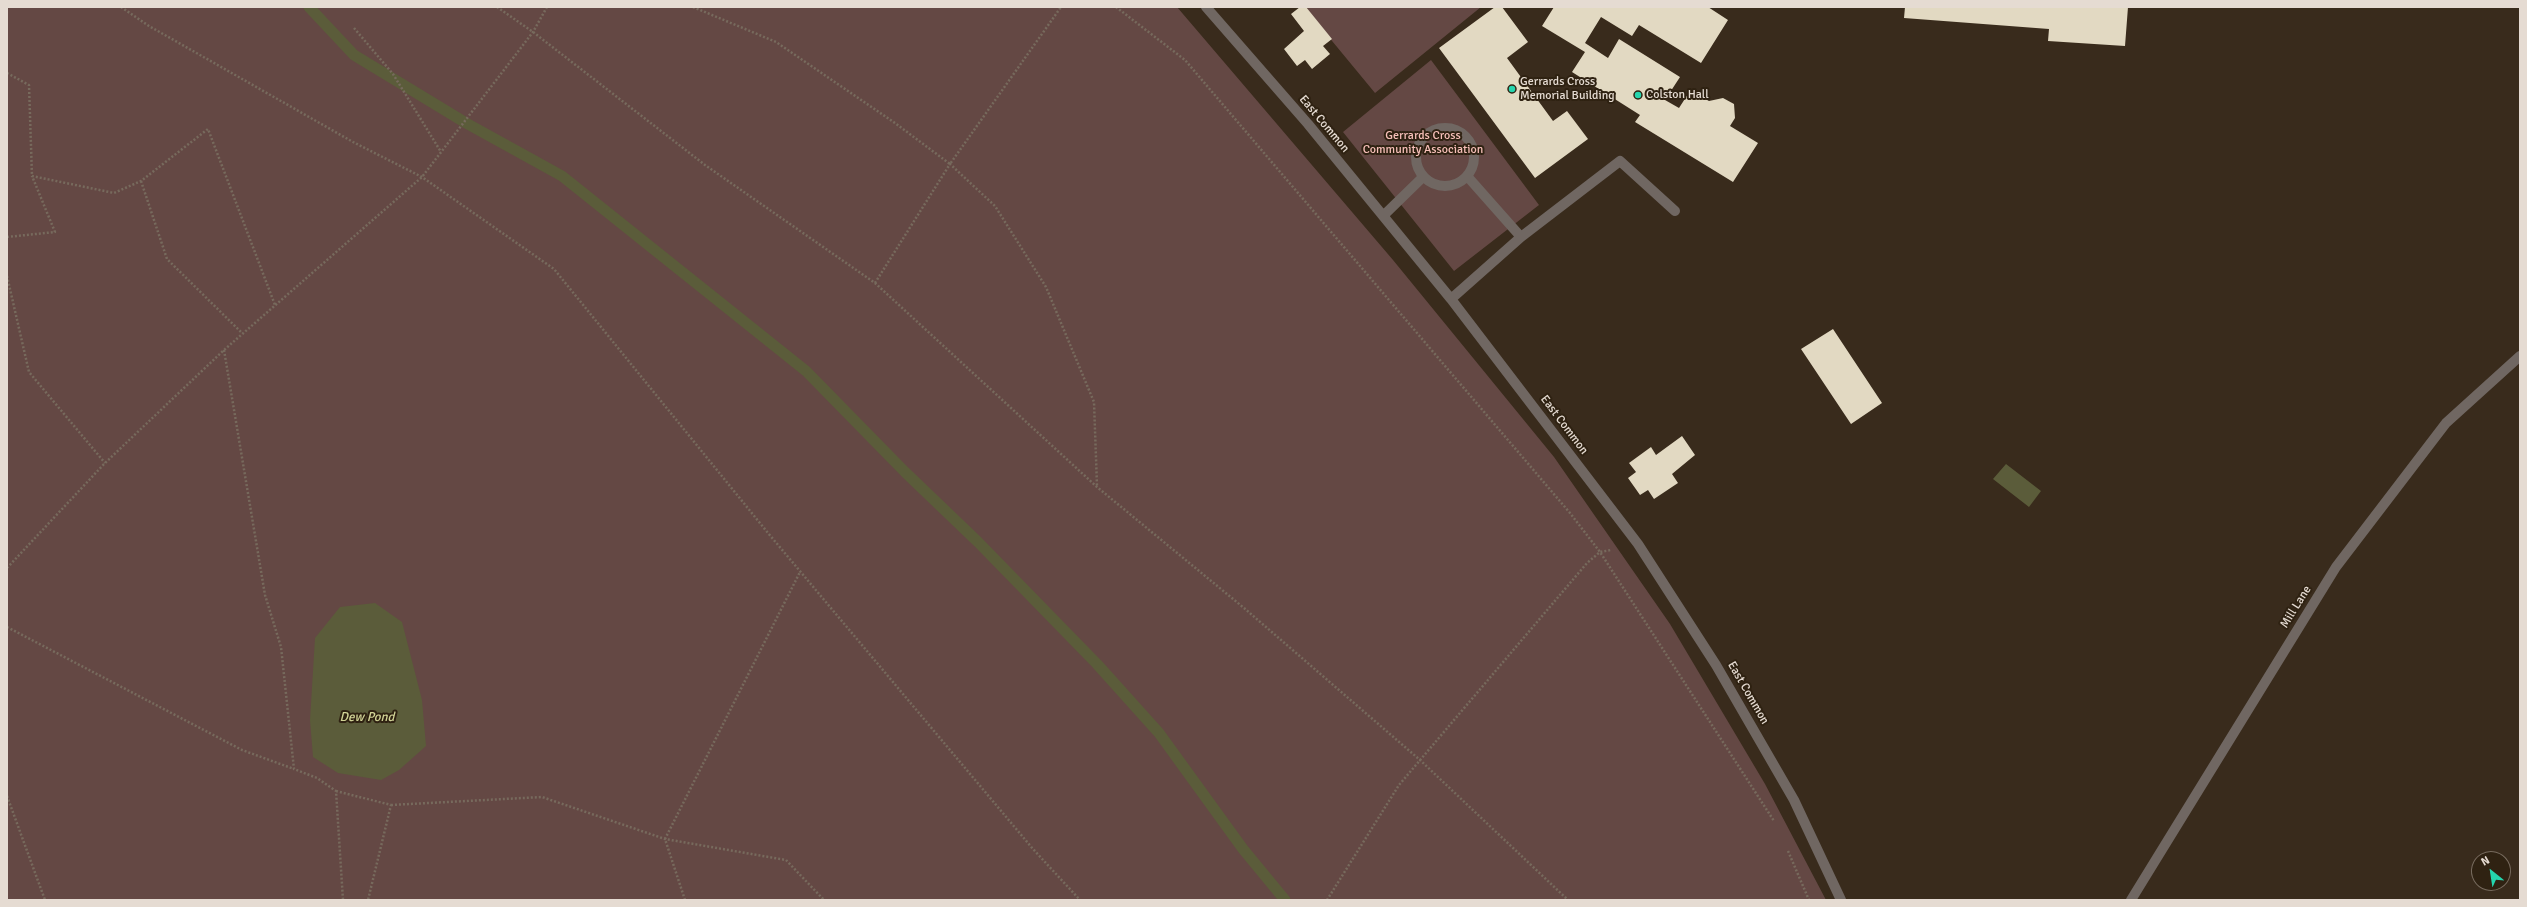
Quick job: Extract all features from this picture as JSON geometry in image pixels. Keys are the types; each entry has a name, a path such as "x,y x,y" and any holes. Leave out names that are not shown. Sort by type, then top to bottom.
{"street":[{"name":"East Common","path":"1206,7 1308,124 1451,299 1638,544 1716,665 1794,800 1841,900"},
{"path":"1446,127 1464,134 1472,145 1474,159 1467,176 1450,186 1431,183 1423,176 1417,163 1417,149 1428,133 1446,127"},
{"path":"1451,299 1521,237 1620,161 1675,211"},
{"path":"1383,216 1423,176"},
{"path":"1467,176 1521,237"},
{"name":"Mill Lane","path":"2131,900 2336,567 2446,424 2520,356"}],"path":[{"path":"121,7 149,26 353,142 422,177 554,269 800,572 1033,849 1080,900"},
{"path":"497,7 533,32 705,165 875,283 1097,487 1244,608 1420,760 1568,900"},
{"path":"7,568 105,463 242,333 422,177 533,32 547,7"},
{"path":"693,7 776,42 889,118 950,164 995,206 1046,287 1094,402 1097,487"},
{"path":"875,283 950,164 1061,7"},
{"path":"1116,7 1185,60 1564,507 1600,552 1778,826"},
{"path":"354,28 393,74 441,152"},
{"path":"7,74 29,85 32,176 55,232 7,237"},
{"path":"32,176 114,193 140,181 208,128 275,305"},
{"path":"140,181 167,259 242,333"},
{"path":"7,276 29,372 105,463"},
{"path":"224,350 265,596 281,648 294,769"},
{"path":"1327,900 1399,785 1587,563 1600,552 1638,544"},
{"path":"685,900 666,838 800,572"},
{"path":"7,627 242,750 317,778 336,790 391,805 542,797 666,838 786,860 824,900"},
{"path":"336,790 343,900"},
{"path":"7,796 45,900"},
{"path":"368,900 391,805"},
{"path":"1786,846 1809,900"}],"green space":[{"path":"7,7 1177,7 1393,260 1554,457 1670,624 1765,784 1826,900 7,900"},
{"path":"1304,7 1481,7 1375,93"},
{"name":"Gerrards Cross Community Association","path":"1431,60 1539,205 1454,271 1343,132"}],"water":[{"path":"2006,464 2041,491 2029,507 1993,479"},
{"name":"Dew Pond","path":"375,603 402,622 422,700 426,746 399,770 381,780 338,773 313,757 310,720 315,638 340,607"}],"building":[{"path":"1300,7 1306,7 1332,39 1323,46 1330,54 1312,69 1305,60 1297,66 1284,49 1304,31 1291,14"},
{"name":"Gerrards Cross Memorial Building","path":"1495,7 1502,7 1528,42 1507,58 1553,121 1567,111 1588,139 1535,178 1439,48"},
{"name":"Colston Hall","path":"1554,7 1708,7 1728,20 1701,63 1639,25 1632,36 1601,17 1585,43 1608,58 1619,39 1680,77 1665,100 1679,108 1690,91 1709,101 1723,98 1734,104 1735,118 1730,126 1758,143 1733,182 1635,122 1640,115 1572,72 1585,52 1542,26"},
{"path":"1905,7 2128,7 2125,46 2048,41 2049,29 1904,18"},
{"path":"1833,329 1882,403 1851,424 1801,349"},
{"path":"1682,436 1695,455 1672,474 1678,483 1654,499 1648,490 1640,495 1628,478 1636,472 1629,463 1651,447 1656,455"}],"waterway":[{"path":"309,7 354,55 466,123 562,176 806,371 905,472 978,542 1097,664 1159,733 1243,849 1285,900"}],"place":[{"name":"Gerrards Cross Memorial Building","path":"1512,89"},
{"name":"Colston Hall","path":"1638,95"}]}
